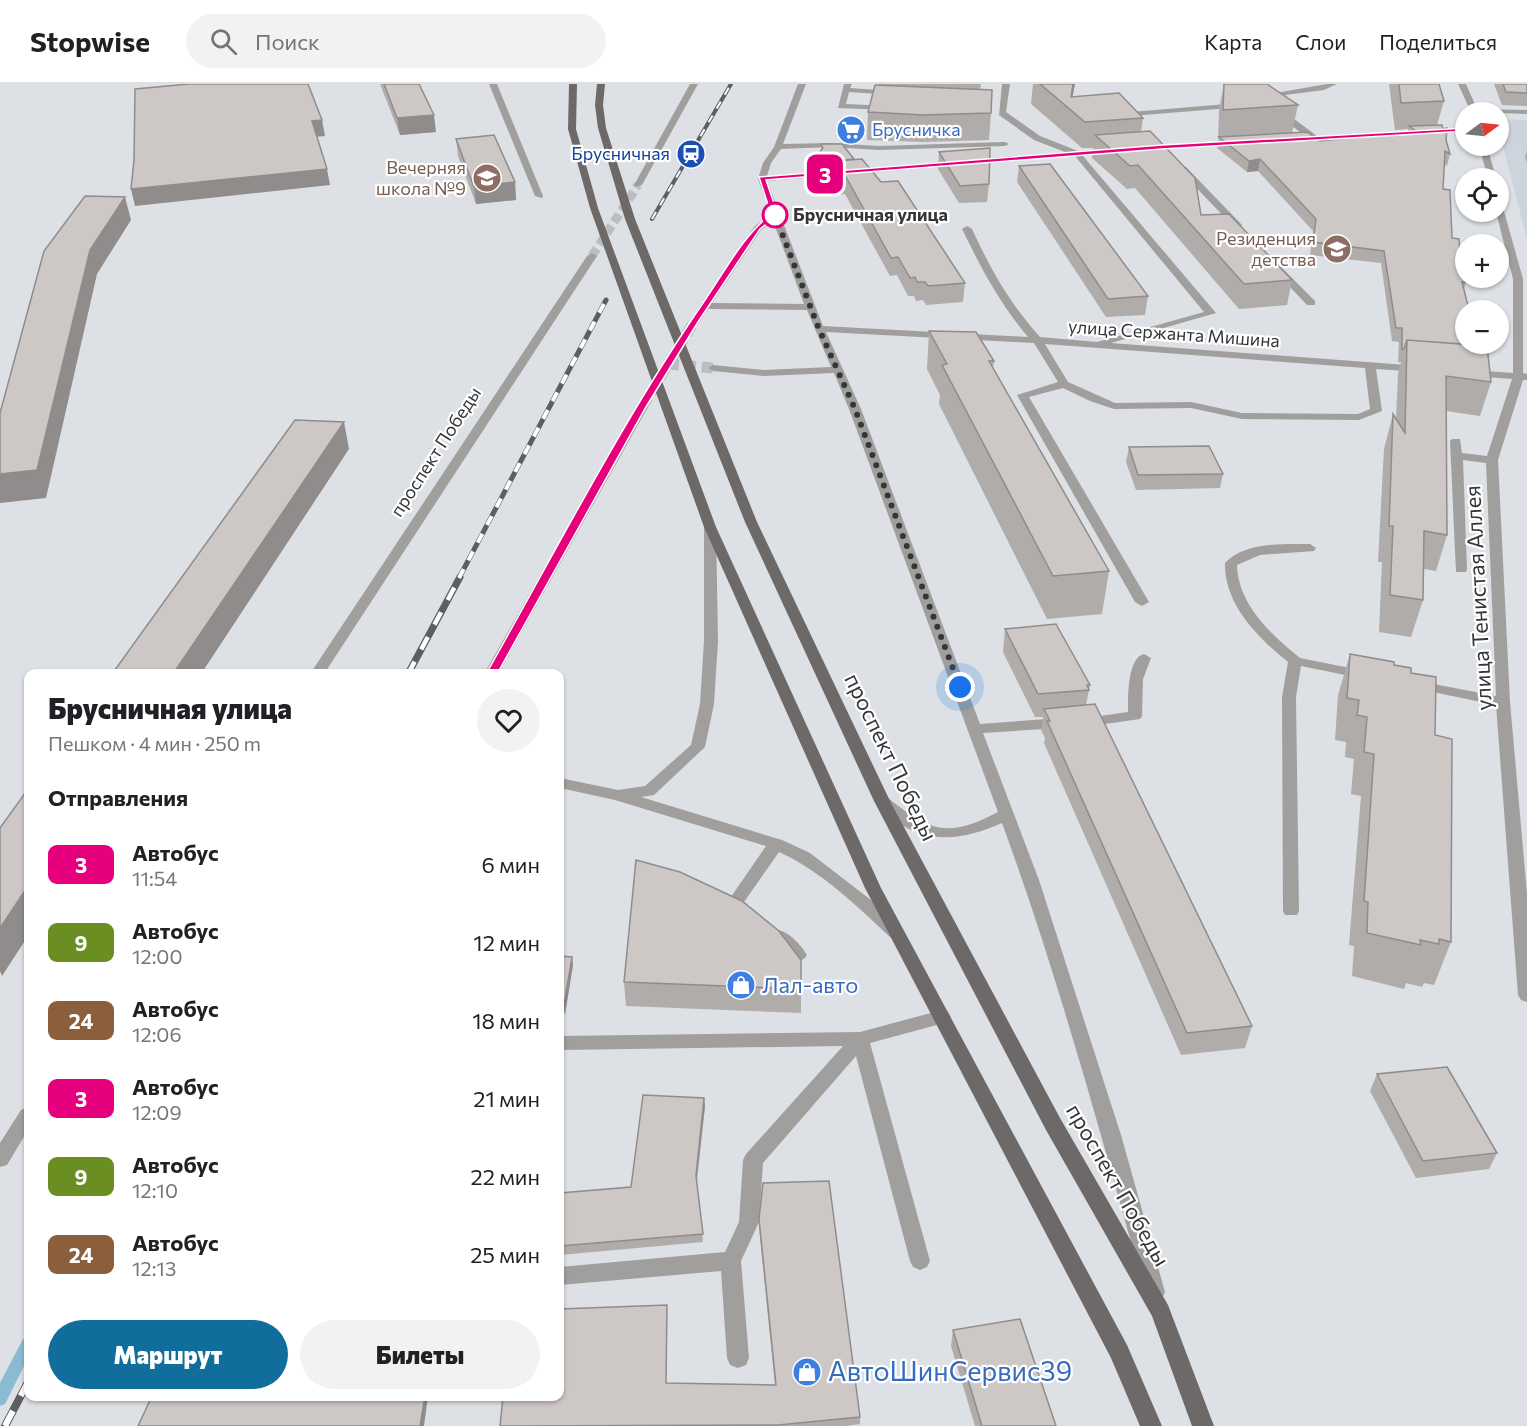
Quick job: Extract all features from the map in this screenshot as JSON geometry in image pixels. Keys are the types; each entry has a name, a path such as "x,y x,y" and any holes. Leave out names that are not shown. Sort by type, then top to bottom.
{"main road":[{"path":"573,84 572,129 594,208 710,527 786,691 836,810 899,935 1119,1352 1151,1426"},
{"name":"проспект Победы","path":"602,84 599,105 606,141 630,219 751,522 882,801 1053,1124 1161,1312 1203,1426"}],"street":[{"path":"493,84 539,196"},
{"path":"638,185 694,84"},
{"path":"802,84 778,147 767,163 762,179 810,307 855,409 1031,880 1111,1135 1161,1312"},
{"path":"1002,113 1006,84"},
{"path":"1266,102 1255,100 1324,88 1333,84"},
{"path":"1462,84 1470,102"},
{"path":"898,108 841,106 847,87 902,93"},
{"path":"993,98 1004,98"},
{"path":"1115,115 1243,104"},
{"path":"1274,108 1315,139"},
{"path":"990,112 1002,113 1037,138 1077,154 1211,313 1090,345"},
{"path":"1509,112 1527,112"},
{"path":"1292,140 1455,131"},
{"path":"1130,150 1245,143"},
{"path":"778,147 830,145 879,148 1005,144"},
{"path":"1162,147 1171,156"},
{"path":"762,179 1120,150"},
{"path":"1179,165 1245,234"},
{"path":"694,322 758,228 775,215"},
{"name":"улица Тенистая Аллея","path":"1503,222 1518,279 1522,377 1492,460 1503,702 1527,995"},
{"path":"967,229 983,263 1010,309 1038,341 1064,384 1114,406 1191,405 1242,416 1359,417 1376,411 1370,365"},
{"name":"проспект Победы","path":"320,669 592,256"},
{"path":"1270,260 1311,303"},
{"path":"704,306 810,307"},
{"name":"улица Сержанта Мишина","path":"819,329 1038,341 1427,370"},
{"path":"712,368 764,373 838,370"},
{"path":"1461,373 1522,377"},
{"path":"1064,384 1023,395 1143,602"},
{"path":"494,669 642,407"},
{"path":"1456,441 1461,569"},
{"path":"1456,456 1492,460"},
{"path":"617,795 649,791 698,747 707,704 711,641 710,527"},
{"path":"1310,548 1275,549 1244,554 1231,563 1233,585 1248,611 1276,647 1295,661 1376,677"},
{"path":"976,729 1135,716 1136,679 1144,658"},
{"path":"1291,910 1289,697 1295,661"},
{"path":"1399,682 1503,702"},
{"path":"564,784 617,795 776,844 804,857 865,904 899,935"},
{"path":"882,801 914,826 946,835 985,827 1007,814"},
{"path":"776,844 734,904 762,922 798,955"},
{"path":"564,1043 860,1039 942,1017"},
{"path":"738,1358 731,1261 749,1222 753,1160 860,1039"},
{"path":"860,1039 920,1261"},
{"path":"0,1159 24,1120"},
{"path":"564,1276 731,1261"}],"shaded area":[{"path":"1509,119 1527,120 1527,239 1509,168 1505,156 1509,156"}],"building":[{"path":"189,84 308,84 322,120 312,121 327,169 131,189 134,160 135,89"},
{"path":"384,84 419,84 434,115 397,118"},
{"path":"1040,84 1073,84 1071,97 1119,93 1143,118 1085,122"},
{"path":"1224,84 1267,84 1298,105 1223,110"},
{"path":"1399,84 1439,84 1444,101 1401,103"},
{"path":"1503,84 1527,84 1527,93 1506,92"},
{"path":"875,85 992,90 991,113 923,115 868,112"},
{"path":"1442,125 1443,129 1447,128 1446,140 1450,154 1445,151 1443,189 1450,190 1452,238 1455,238 1455,288 1464,288 1466,300 1455,300 1455,343 1407,340 1402,349 1402,328 1396,328 1384,251 1313,242 1316,219 1260,159 1249,161 1219,137 1307,132 1320,141 1416,131 1409,126"},
{"path":"1150,131 1195,178 1201,215 1229,214 1292,280 1244,284 1138,165 1130,166 1095,135"},
{"path":"494,135 515,182 474,187 456,139"},
{"path":"821,144 842,144 854,159 820,164 816,157 823,148"},
{"path":"990,148 989,184 960,186 939,152"},
{"path":"862,159 881,182 898,181 965,283 928,286 925,282 917,282 915,277 910,278 898,257 891,258 846,177 837,178 826,162"},
{"path":"1050,164 1148,296 1108,299 1019,166"},
{"path":"85,196 125,197 90,250 37,470 0,474 0,413 44,251"},
{"path":"929,331 976,332 994,361 989,361 1109,571 1053,576 942,365 947,364"},
{"path":"1407,340 1455,344 1455,354 1488,354 1491,382 1446,376 1447,535 1424,531 1423,600 1390,595 1393,526 1389,526 1393,414 1405,433"},
{"path":"295,420 344,422 176,669 116,669"},
{"path":"1209,446 1223,474 1138,475 1129,447"},
{"path":"1056,624 1090,685 1087,685 1089,690 1038,694 1005,629"},
{"path":"1350,654 1394,662 1394,665 1411,668 1411,673 1436,677 1435,735 1452,739 1451,942 1439,939 1439,944 1420,940 1421,945 1367,933 1368,902 1364,901 1374,754 1364,752 1367,717 1357,715 1359,700 1347,698"},
{"path":"1095,704 1252,1026 1187,1033 1047,721 1050,721 1044,709"},
{"path":"24,795 24,892 0,928 0,828"},
{"path":"636,860 680,872 742,901 779,931 801,960 801,989 624,982"},
{"path":"564,956 572,957 564,1005"},
{"path":"1447,1067 1497,1153 1423,1161 1377,1074"},
{"path":"643,1095 704,1098 696,1176 703,1234 564,1246 564,1193 631,1187"},
{"path":"829,1181 860,1417 778,1425 500,1426 502,1401 564,1401 564,1309 667,1305 666,1383 776,1385 759,1219 763,1183"},
{"path":"1020,1319 1056,1426 982,1426 953,1330"},
{"path":"150,1401 424,1401 420,1426 138,1426"}],"waterway":[{"path":"0,1399 24,1352"}],"tunnel":[{"path":"592,256 638,185"},
{"path":"668,364 694,322"},
{"path":"642,407 668,364"},
{"path":"668,364 713,368"}],"railway":[{"path":"652,219 731,84"},
{"path":"459,578 606,300"},
{"path":"411,669 460,577"},
{"path":"5,1426 24,1390"}],"bus line":[{"name":"3","path":"494,669 642,407 694,322 758,228 775,215 762,179 1162,147 1455,131"}],"place":[{"name":"Брусничка","path":"851,130"},
{"name":"Брусничная","path":"691,154"},
{"name":"Вечерняя школа №9","path":"487,178"},
{"name":"Брусничная улица","path":"775,215"},
{"name":"Резиденция детства","path":"1337,249"},
{"name":"Лал-авто","path":"741,985"},
{"name":"АвтоШинСервис39","path":"807,1372"}],"route":[{"path":"775,215 819,329 855,409 960,687"}]}
